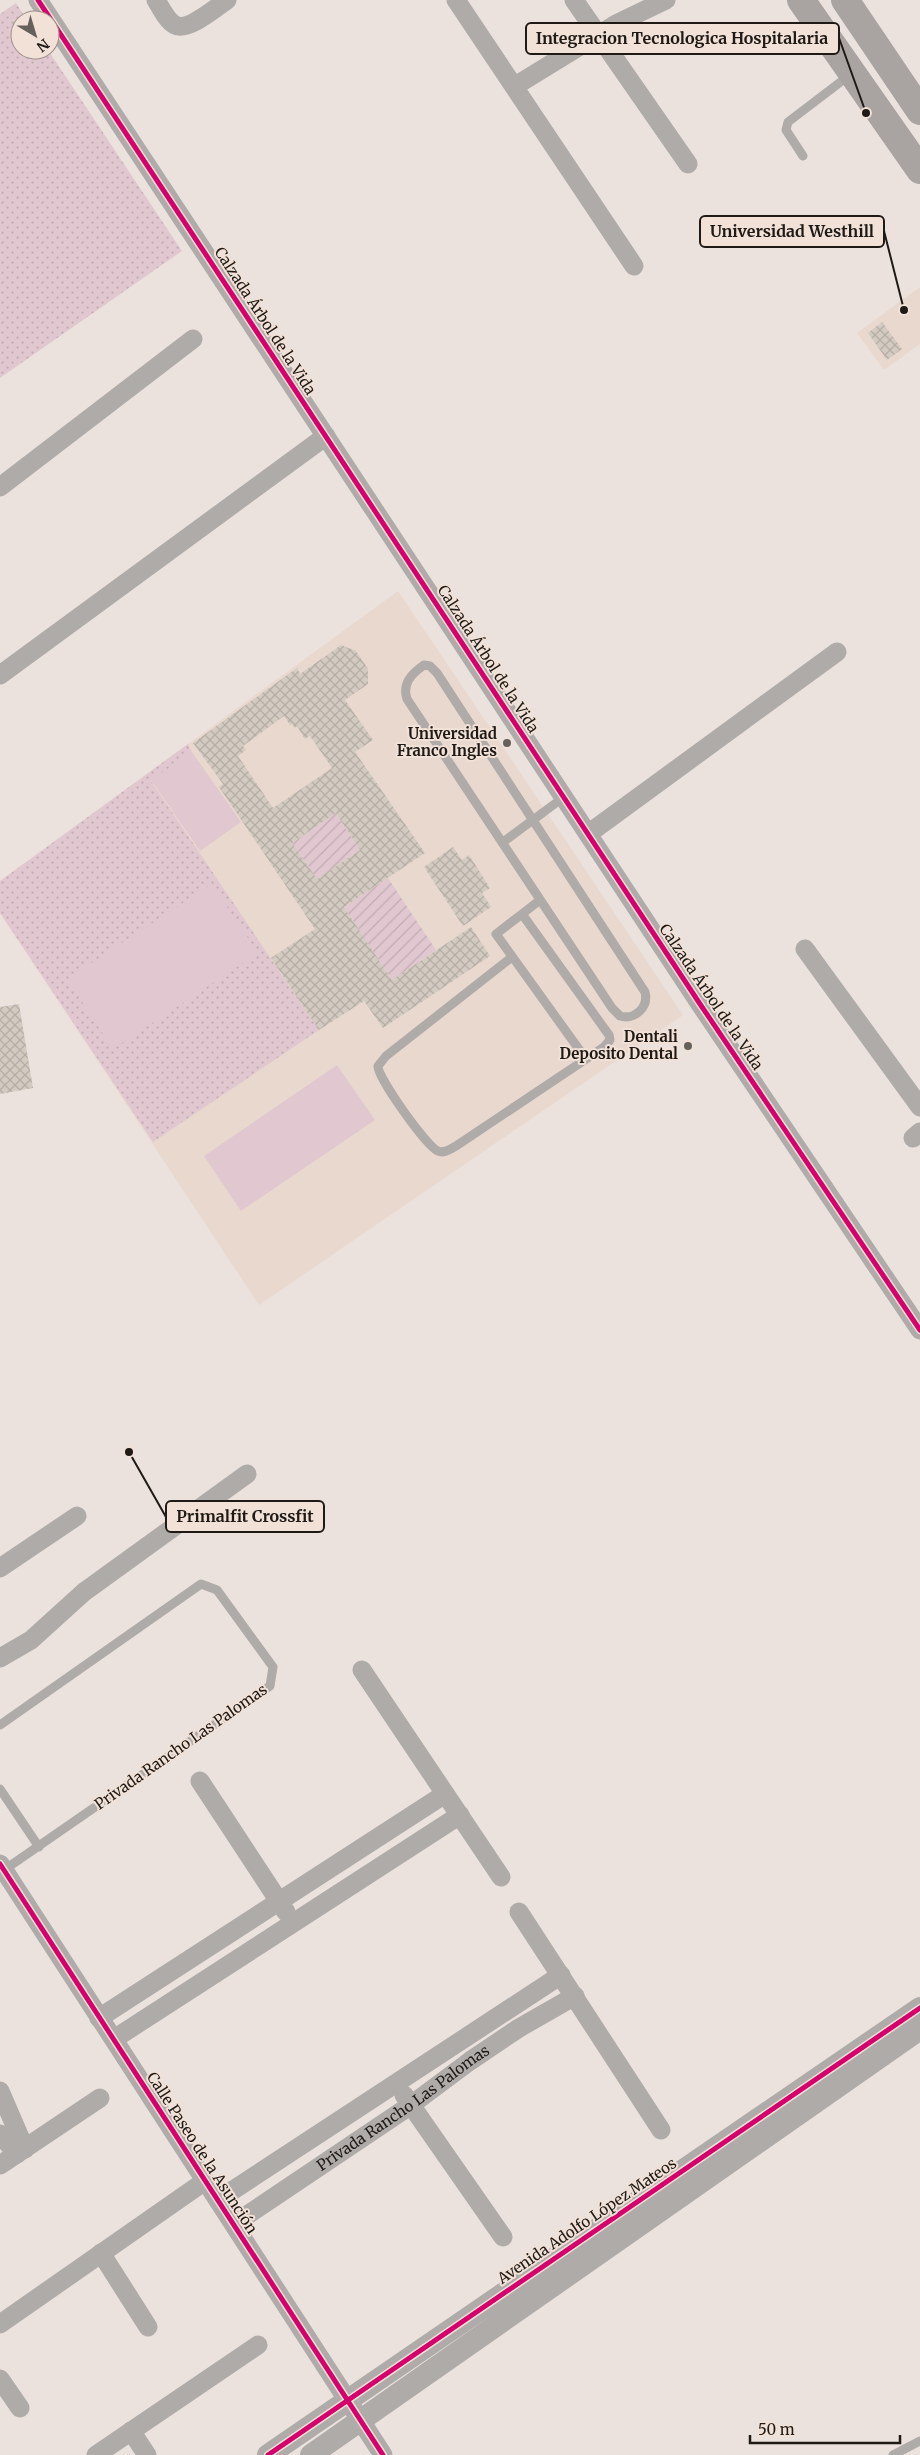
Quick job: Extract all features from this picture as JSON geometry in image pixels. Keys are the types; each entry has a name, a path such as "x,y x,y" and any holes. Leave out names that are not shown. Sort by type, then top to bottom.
{"main road":[{"path":"801,0 920,170"},
{"path":"844,0 920,111"}],"street":[{"name":"Calzada Árbol de la Vida","path":"38,0 588,834 920,1330"},
{"path":"156,0 169,20 180,26 192,23 227,0"},
{"path":"456,0 634,266"},
{"path":"574,0 688,164"},
{"path":"514,86 598,34 666,0"},
{"path":"0,487 193,339"},
{"path":"0,675 326,436"},
{"path":"588,834 837,652"},
{"path":"805,949 920,1107"},
{"path":"0,1658 31,1640 84,1592 247,1474"},
{"path":"0,1568 77,1516"},
{"path":"362,1670 501,1877"},
{"path":"200,1781 293,1923"},
{"path":"99,2018 445,1794"},
{"path":"114,2039 460,1816"},
{"name":"Calle Paseo de la Asunción","path":"2,1867 204,2181 384,2455"},
{"path":"519,1912 661,2130"},
{"name":"Privada Rancho Las Palomas","path":"218,2200 397,2085 561,1975"},
{"name":"Privada Rancho Las Palomas","path":"234,2224 411,2105 511,2034 575,1996"},
{"name":"Avenida Adolfo López Mateos","path":"268,2455 920,2008"},
{"path":"311,2455 920,2029"},
{"path":"397,2085 503,2237"},
{"path":"0,2090 21,2152"},
{"path":"0,2165 100,2098"},
{"path":"0,2134 21,2152"},
{"path":"0,2324 204,2181"},
{"path":"101,2253 148,2327"},
{"path":"96,2455 258,2345"},
{"path":"0,2379 20,2408"},
{"path":"131,2431 147,2455"}],"lane":[{"path":"803,156 786,130 788,122 851,74"},
{"path":"426,665 437,673 534,820 645,992 646,998 643,1009 630,1017 620,1016 617,1013 407,700 404,691 406,683 418,669 426,665"},
{"path":"503,842 564,797"},
{"path":"540,900 496,933 586,1059"},
{"path":"512,957 386,1056 378,1066 382,1080 418,1129 437,1151 442,1153 608,1043 609,1035 522,914"},
{"name":"Privada Rancho Las Palomas","path":"0,1725 201,1584 217,1590 273,1667 270,1686 39,1847 2,1867"},
{"path":"0,1788 39,1847"},
{"path":"893,2455 920,2441"}],"shaded area":[{"path":"16,3 21,10 10,10 10,60 55,60 182,251 0,378 0,14"},
{"path":"920,287 920,344 884,370 857,333"},
{"path":"398,591 683,1015 259,1305 0,913 0,881"},
{"path":"188,744 192,752 151,781 319,1030 153,1142 0,913 0,881"},
{"path":"192,752 241,822 200,851 151,780"},
{"path":"336,813 360,850 317,879 292,843"},
{"path":"388,878 436,950 392,980 344,907"},
{"path":"212,884 258,953 113,1049 67,979"},
{"path":"337,1065 375,1120 241,1211 204,1156"}],"building":[{"path":"882,322 902,349 887,360 868,333"},
{"path":"341,645 356,651 368,669 368,684 345,700 373,740 355,752 425,853 344,907 392,980 471,927 490,956 383,1028 364,1001 319,1030 271,958 315,929 219,787 223,784 193,743 297,668 300,674","holes":["284,716 290,725 292,724 295,728 297,726 305,739 310,736 332,768 273,808 238,756 246,750 243,746","336,813 360,850 317,879 292,843"]},
{"path":"453,847 462,860 469,855 490,888 482,893 491,907 463,926 424,867"},
{"path":"19,1004 33,1088 0,1094 0,1007"}],"cycle path":[{"path":"38,0 700,1004 920,1330"},
{"path":"0,1864 383,2455"},
{"path":"268,2455 920,2008"}],"place":[{"name":"Integracion Tecnologica Hospitalaria","path":"866,113"},
{"name":"Universidad Westhill","path":"904,310"},
{"name":"Universidad Franco Ingles","path":"507,743"},
{"name":"Dentali Deposito Dental","path":"688,1046"},
{"name":"Primalfit Crossfit","path":"129,1452"}]}
